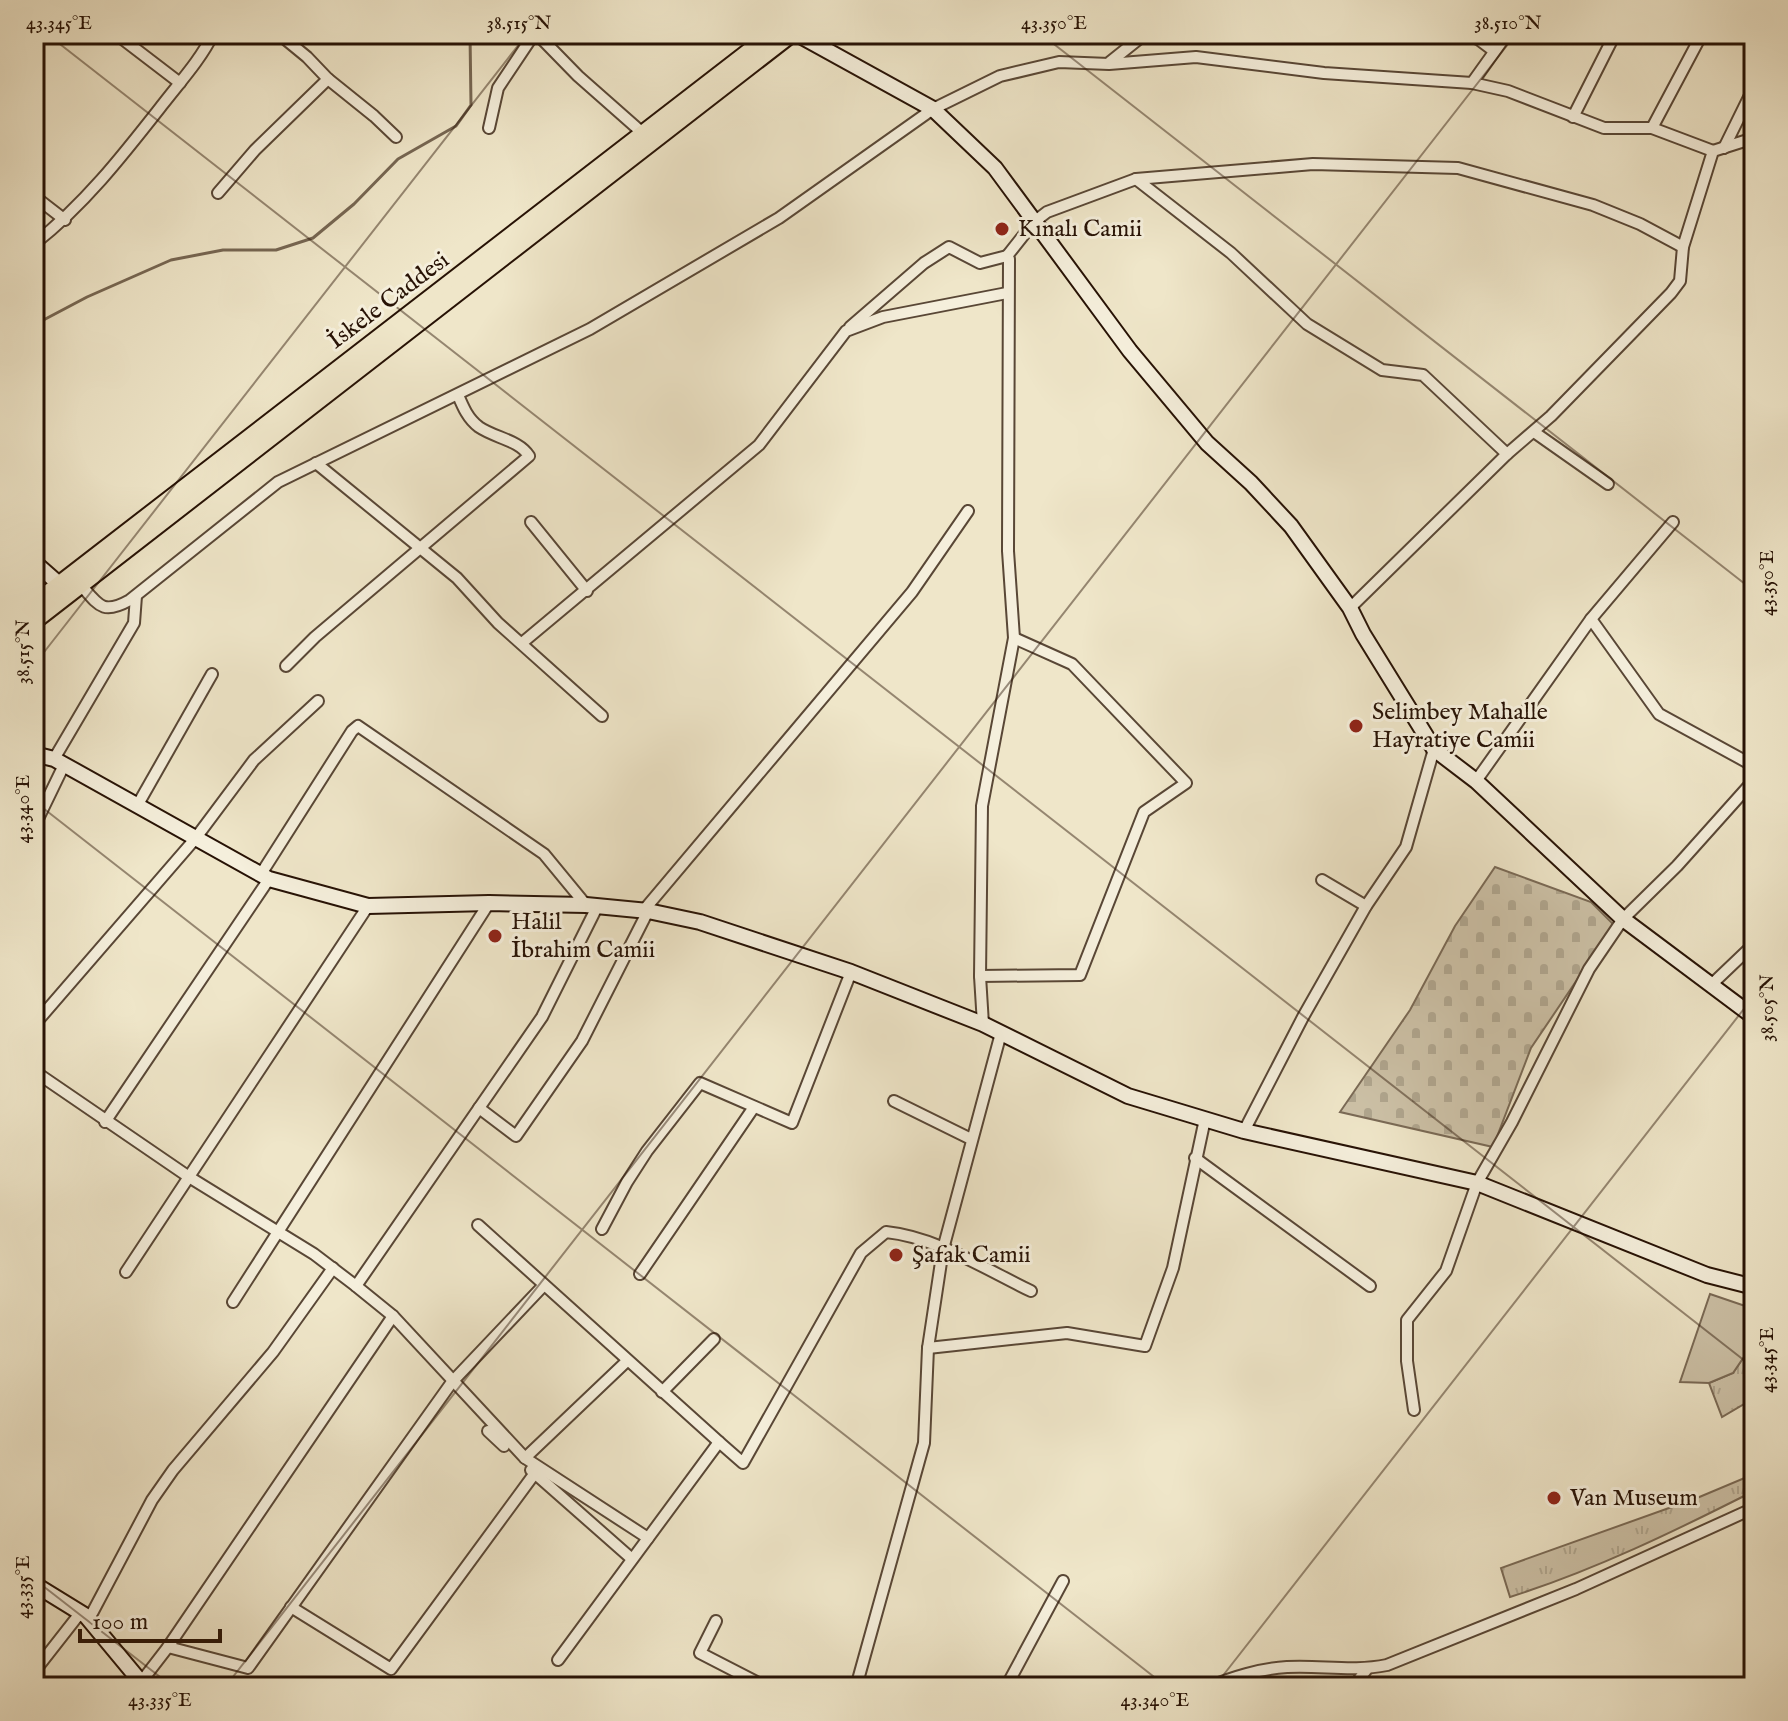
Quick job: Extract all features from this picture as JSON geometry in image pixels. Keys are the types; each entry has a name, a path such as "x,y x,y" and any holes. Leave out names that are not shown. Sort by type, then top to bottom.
{"main road":[{"name":"İskele Caddesi","path":"34,604 70,588 647,137 772,34"},
{"path":"647,137 794,34"},
{"path":"34,621 70,588"}],"street":[{"path":"116,34 180,83"},
{"path":"34,244 65,220 106,177 180,83 213,34"},
{"path":"279,34 396,137"},
{"path":"489,128 498,88 536,34 647,137"},
{"path":"794,34 933,109 995,168 1130,351 1207,443 1251,483 1291,526 1350,608 1434,749 1476,781 1623,919 1754,1017"},
{"path":"1109,64 1145,34"},
{"path":"1460,34 1478,39 1494,51"},
{"path":"1472,83 1507,34"},
{"path":"1573,117 1615,34"},
{"path":"1652,128 1702,34"},
{"path":"34,562 100,607 109,609 120,606 278,482 590,329 779,218 933,109 1000,76 1059,62 1109,64 1196,57 1324,73 1472,83 1508,91 1604,128 1652,128 1718,150 1754,138"},
{"path":"218,193 255,150 328,79"},
{"path":"1350,608 1507,454 1534,432 1671,293 1680,281 1683,247 1718,150 1754,87"},
{"path":"522,643 759,445 846,331 924,263 949,247 980,263 1007,256 1034,222 1047,212 1136,179 1313,164 1458,168 1593,205 1640,224 1683,247"},
{"path":"1136,179 1231,253 1307,324 1382,370 1423,375 1507,454"},
{"path":"34,196 65,220"},
{"path":"983,1024 980,976 982,806 1014,638 1008,551 1007,256"},
{"path":"846,331 883,317 1007,293"},
{"path":"286,666 315,637 529,456 524,448 482,429 471,420 458,395"},
{"path":"1534,432 1608,484"},
{"path":"316,463 457,578 498,623 602,716"},
{"path":"479,1108 516,1136 582,1041 646,911 912,592 968,511"},
{"path":"531,522 587,591"},
{"path":"1476,781 1591,619 1673,522"},
{"path":"34,827 59,762 134,623 136,596"},
{"path":"1591,619 1659,714 1754,766"},
{"path":"980,976 1080,975 1144,812 1186,783 1072,664 1014,638"},
{"path":"137,806 212,674"},
{"path":"34,1025 195,839 254,760 318,701"},
{"path":"105,1122 358,726 544,854 592,905"},
{"path":"1244,1131 1303,1017 1366,906 1406,847 1434,749"},
{"path":"34,754 59,762 265,876 368,906 489,903 592,905 646,911 700,922 851,972 983,1024 1128,1096 1244,1131 1477,1183 1707,1275 1754,1287"},
{"path":"1414,1410 1407,1361 1407,1320 1446,1271 1477,1183 1512,1122 1589,969 1623,919 1677,866 1754,780"},
{"path":"1322,880 1366,906"},
{"path":"233,1302 489,903"},
{"path":"356,1286 542,1017 592,905"},
{"path":"126,1272 368,906"},
{"path":"1711,985 1754,944"},
{"path":"602,1229 647,1151 700,1083 792,1123 851,972"},
{"path":"856,1687 924,1443 928,1348 943,1249 1001,1033"},
{"path":"34,1071 105,1122 333,1268 393,1316 525,1458 648,1538"},
{"path":"894,1101 971,1139"},
{"path":"640,1274 754,1107"},
{"path":"928,1348 1067,1333 1145,1346 1173,1268 1205,1119"},
{"path":"1195,1158 1370,1286"},
{"path":"478,1225 743,1463 861,1253 886,1232 904,1234 943,1249 1031,1291"},
{"path":"34,1672 85,1616 166,1480 273,1352 333,1268"},
{"path":"168,1647 248,1668 452,1382 544,1285"},
{"path":"36,1588 85,1616 143,1684 393,1316"},
{"path":"662,1392 714,1339"},
{"path":"525,1458 627,1361"},
{"path":"488,1431 632,1559"},
{"path":"558,1660 719,1442"},
{"path":"291,1607 391,1669 535,1473"},
{"path":"1208,1687 1251,1671 1270,1668 1367,1669 1409,1657 1576,1589 1754,1508"},
{"path":"1006,1687 1063,1581"},
{"path":"716,1621 700,1653 766,1687"},
{"path":"1353,1687 1367,1669"}],"green space":[{"path":"1495,867 1591,902 1614,925 1531,1048 1493,1147 1340,1112 1410,1010 1455,926"},
{"path":"1710,1294 1754,1309 1754,1342 1733,1373 1709,1383 1680,1382"},
{"path":"1754,1342 1754,1412 1751,1413 1746,1403 1722,1417 1709,1383 1733,1373"},
{"path":"1754,1474 1754,1491 1604,1562 1510,1597 1501,1568 1697,1498"}],"waterway":[{"path":"34,325 87,297 171,260 223,250 276,250 313,238 354,204 398,159 456,126 471,105 470,34"}],"place":[{"name":"Kınalı Camii","path":"1002,229"},
{"name":"Selimbey Mahalle Hayratiye Camii","path":"1356,726"},
{"name":"Halil İbrahim Camii","path":"495,936"},
{"name":"Şafak Camii","path":"896,1255"},
{"name":"Van Museum","path":"1554,1498"}]}
